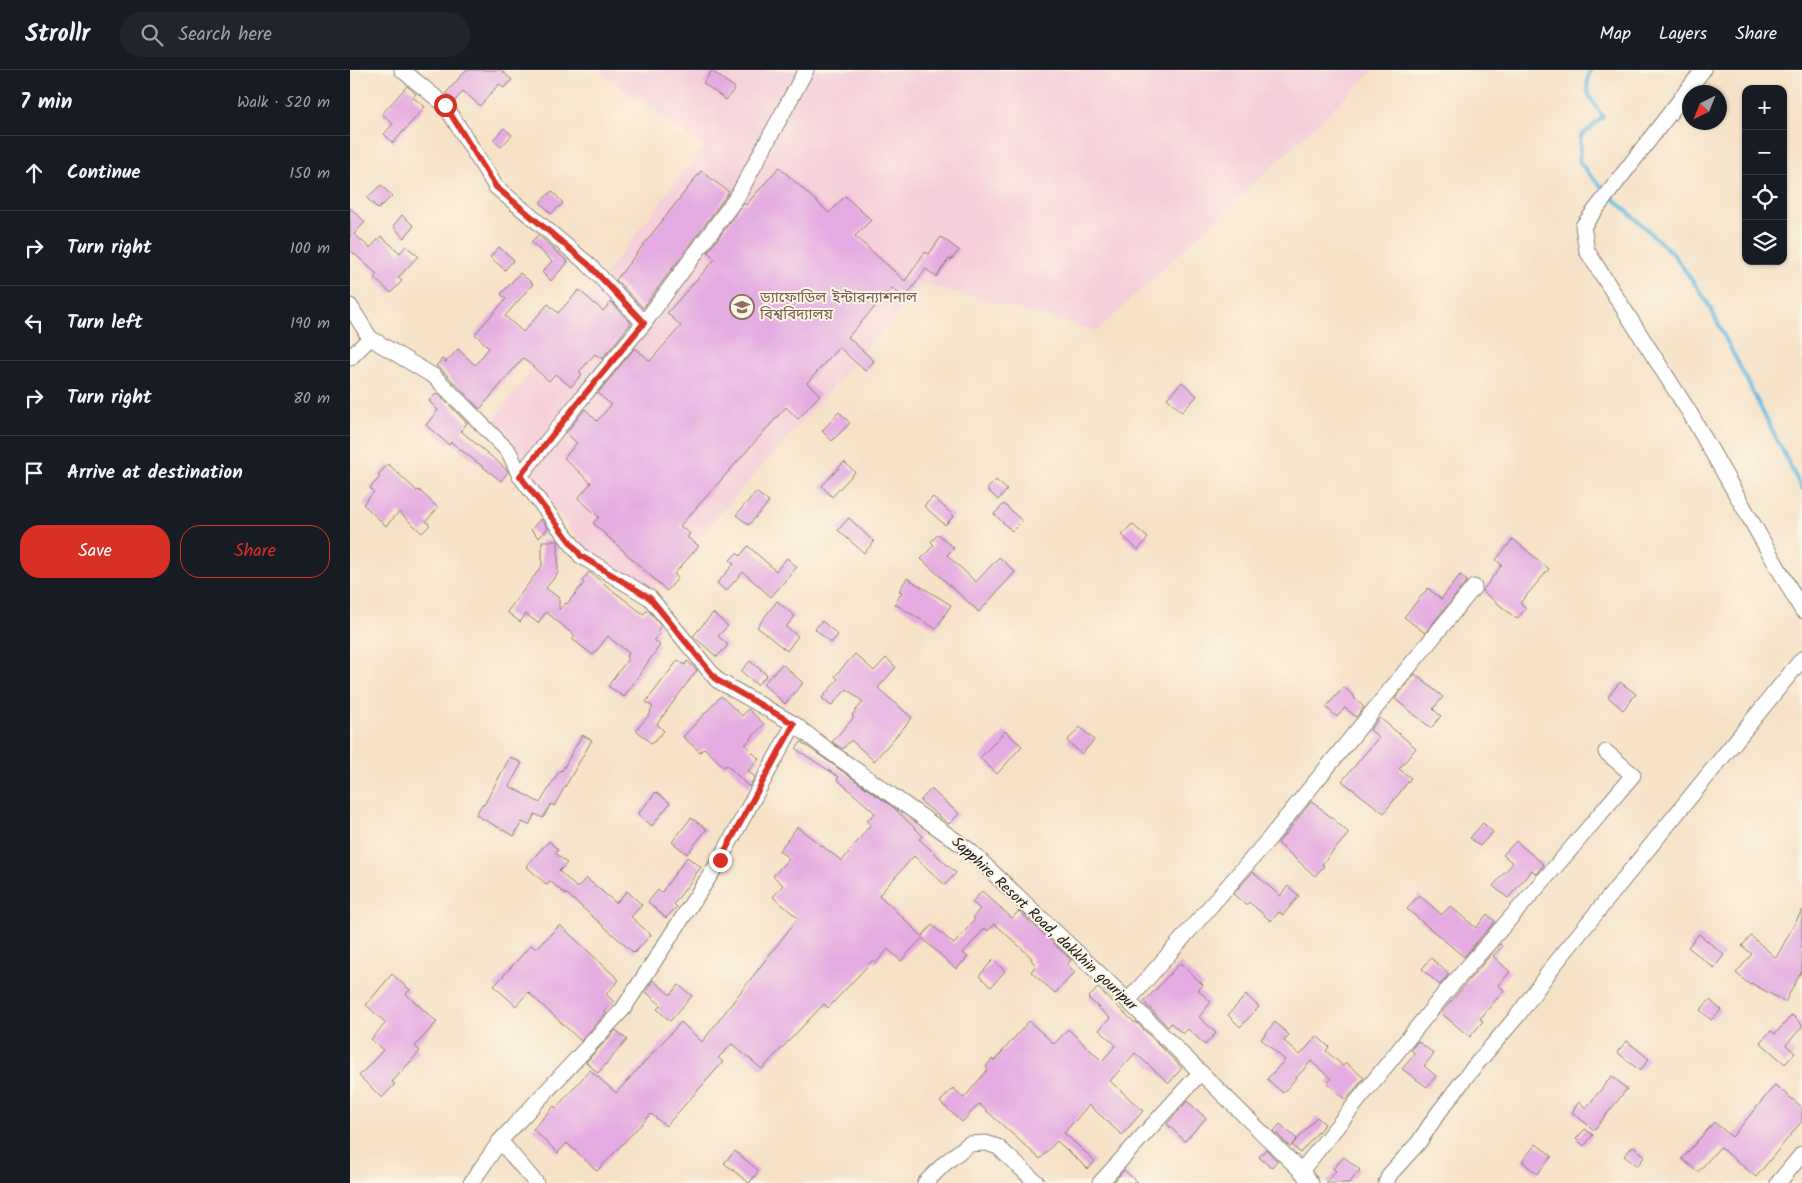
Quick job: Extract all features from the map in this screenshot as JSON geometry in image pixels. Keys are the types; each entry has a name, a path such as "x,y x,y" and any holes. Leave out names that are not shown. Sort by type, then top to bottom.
{"street":[{"path":"402,70 445,105 496,187 589,265 644,323"},
{"path":"520,476 644,323 737,197 806,70"},
{"path":"1703,70 1583,226 1587,251 1691,416 1802,610"},
{"name":"Sapphire Resort Road, dakkhin gouripur","path":"350,306 370,338 435,377 508,452 520,476 581,556 650,598 717,680 794,724 969,850 1128,1000 1311,1183"},
{"path":"350,358 370,338"},
{"path":"1128,1000 1268,840 1474,587"},
{"path":"1386,1183 1390,1174 1419,1142 1446,1102 1518,1015 1554,965 1802,659"},
{"path":"471,1183 500,1141 623,1009 720,860 794,724"},
{"path":"1301,1171 1444,994 1569,851 1632,774 1606,752"},
{"path":"1100,1183 1200,1073"},
{"path":"500,1141 536,1183"},
{"path":"925,1183 945,1163 969,1144 986,1143 998,1147 1038,1183"},
{"path":"1778,1183 1802,1154"}],"shaded area":[{"name":"ড্যাফোডিল ইন্টারন্যাশনাল বিশ্ববিদ্যালয়","path":"597,70 1374,70 1097,331 924,284 652,590 587,551 492,422 703,147"}],"building":[{"path":"466,70 501,70 512,80 504,88 499,84 480,106 463,91 455,101 446,93"},
{"path":"712,71 735,88 726,100 703,83"},
{"path":"407,86 416,94 413,97 425,107 393,143 384,134 393,124 382,114"},
{"path":"504,128 512,135 501,147 493,140"},
{"path":"779,167 829,213 845,196 871,220 855,236 905,281 925,252 929,254 941,237 959,250 951,260 949,259 936,277 926,269 905,298 892,288 848,337 874,361 865,371 839,347 807,383 820,395 798,419 786,407 680,526 690,534 687,537 699,546 674,574 678,578 667,591 593,523 599,517 578,498 591,483 564,458 577,443 566,433 585,409 597,421 611,405 598,393 635,348 650,361 681,326 667,313 715,259 708,252 744,203 746,205"},
{"path":"701,171 729,192 643,308 616,280"},
{"path":"381,185 392,196 378,209 367,198"},
{"path":"552,191 563,203 551,214 540,202"},
{"path":"350,208 365,222 354,234 370,248 381,236 400,253 406,246 418,256 398,278 402,281 391,293 374,278 377,274 350,250"},
{"path":"402,215 414,226 404,238 393,226"},
{"path":"538,235 568,262 551,281 542,272 552,261 531,242"},
{"path":"499,247 514,260 505,270 490,257"},
{"path":"520,273 533,284 505,316 523,332 548,304 558,313 579,290 603,311 611,302 631,323 602,359 595,354 579,372 582,374 571,387 555,374 549,381 523,358 480,409 436,366 442,359 446,362 458,349 475,365 489,348 475,334 506,299 501,294"},
{"path":"1182,382 1197,396 1182,412 1167,398"},
{"path":"437,393 467,423 461,431 506,469 508,472 501,481 451,442 449,445 426,425 438,410 429,401"},
{"path":"839,412 850,423 832,441 822,431"},
{"path":"844,462 855,472 832,497 822,486"},
{"path":"388,464 438,508 426,521 430,525 422,533 399,512 386,526 363,504 374,492 370,488"},
{"path":"996,480 1007,490 998,500 987,489"},
{"path":"756,492 769,502 749,525 736,515"},
{"path":"933,497 954,516 945,525 924,506"},
{"path":"1004,504 1022,521 1012,531 994,514"},
{"path":"849,518 874,542 864,553 838,530"},
{"path":"540,519 548,528 539,538 531,530"},
{"path":"1132,524 1148,538 1138,550 1122,535"},
{"path":"938,534 954,548 947,555 976,582 999,557 1015,572 979,612 921,559 934,545 931,542"},
{"path":"1513,539 1549,569 1520,603 1526,608 1517,619 1482,591 1502,565 1496,560"},
{"path":"542,541 558,541 558,573 546,588 559,598 559,610 565,603 567,604 584,583 582,581 589,572 643,614 648,610 661,626 657,631 660,633 654,640 660,645 624,697 608,686 628,659 626,658 629,653 608,636 593,655 572,639 575,636 546,612 538,623 526,614 520,622 507,612 542,566"},
{"path":"748,546 776,571 787,558 797,567 771,597 743,572 726,591 717,583 734,564 730,560 737,553 740,556"},
{"path":"1460,575 1467,581 1425,633 1404,617 1428,588 1441,599"},
{"path":"907,578 951,605 936,629 895,604 902,592 899,591"},
{"path":"777,601 795,616 786,627 798,636 787,651 757,627"},
{"path":"713,613 728,626 718,636 728,645 717,657 693,636"},
{"path":"822,621 838,635 831,643 815,629"},
{"path":"855,654 874,671 886,658 896,667 878,688 912,718 874,761 851,740 843,749 832,742 854,717 852,715 863,702 847,689 831,706 822,698 838,679 835,676"},
{"path":"678,660 685,665 687,661 697,670 657,724 664,731 652,744 636,730 651,713 653,707 646,702"},
{"path":"750,661 767,675 757,685 741,671"},
{"path":"782,664 803,683 785,704 763,684"},
{"path":"1415,674 1443,697 1433,709 1441,716 1431,728 1395,699"},
{"path":"1620,682 1636,694 1623,710 1608,697"},
{"path":"1344,687 1364,707 1356,717 1345,708 1337,717 1326,707"},
{"path":"721,696 742,716 748,709 764,724 745,745 759,759 748,771 755,777 749,787 727,765 724,767 704,748 700,752 683,737"},
{"path":"1380,718 1416,748 1399,769 1411,778 1384,813 1342,781 1379,737 1370,730"},
{"path":"1080,727 1094,740 1082,754 1067,741"},
{"path":"1005,731 1022,746 997,774 980,758"},
{"path":"582,735 592,740 554,806 551,804 543,818 535,814 529,825 522,822 514,836 476,815 482,804 484,805 510,757 522,763 509,786 540,803 560,770 562,771"},
{"path":"801,742 893,807 923,836 919,839 956,873 945,885 914,856 879,895 922,936 932,925 954,944 975,919 973,917 980,909 972,902 982,891 1012,918 1019,911 1071,960 1067,965 1075,972 1055,993 1031,972 1036,965 1031,960 1032,958 995,924 988,931 985,928 963,953 968,957 956,969 922,938 901,961 888,949 876,963 873,960 828,1008 824,1004 762,1069 732,1044 718,1058 723,1062 666,1126 651,1114 597,1171 567,1143 558,1153 533,1129 554,1106 556,1108 590,1070 616,1093 681,1022 702,1042 798,918 773,897 783,885 773,876 789,858 779,851 797,827 842,861 871,824 867,821 875,813 837,779 839,777 796,749"},
{"path":"931,789 959,814 949,824 920,801"},
{"path":"656,792 670,803 652,826 638,814"},
{"path":"1312,801 1349,833 1322,864 1324,866 1315,876 1278,843"},
{"path":"691,818 707,829 687,854 672,842"},
{"path":"1483,823 1493,832 1480,846 1470,838"},
{"path":"549,841 558,850 555,853 567,863 559,871 577,888 586,878 616,903 627,891 642,905 631,917 651,935 634,953 567,894 550,881 547,885 526,866"},
{"path":"1516,841 1544,865 1536,874 1532,870 1508,898 1493,886 1513,863 1503,855"},
{"path":"687,857 701,867 674,904 677,907 666,918 648,902 658,890 661,893"},
{"path":"1253,872 1280,896 1288,886 1299,896 1283,915 1279,912 1271,921 1249,902 1246,905 1233,894"},
{"path":"1419,895 1442,915 1450,906 1476,928 1487,914 1495,921 1464,957 1407,909"},
{"path":"1802,910 1802,970 1785,1002 1751,983 1750,985 1736,973 1752,954 1742,946 1751,936 1776,958"},
{"path":"560,925 619,980 606,994 614,1002 581,1041 528,992 516,1006 494,986 531,945 536,949"},
{"path":"1699,934 1724,955 1714,968 1688,947"},
{"path":"1500,944 1502,946 1493,956 1510,972 1498,985 1504,990 1480,1019 1483,1021 1470,1037 1441,1013"},
{"path":"1431,958 1449,974 1440,985 1422,969"},
{"path":"993,960 1005,971 991,987 979,976"},
{"path":"1180,963 1203,985 1198,990 1211,1002 1199,1017 1216,1033 1205,1045 1188,1029 1183,1034 1171,1023 1168,1027 1144,1002"},
{"path":"392,974 410,990 406,994 437,1022 415,1046 420,1051 392,1082 395,1084 382,1098 359,1076 383,1050 371,1039 386,1023 366,1005"},
{"path":"653,980 670,995 679,985 692,996 670,1021 657,1009 661,1005 646,992"},
{"path":"1098,988 1136,1022 1182,1068 1169,1083 1135,1053 1110,1081 1143,1111 1122,1135 1089,1105 1064,1133 1095,1161 1088,1169 1057,1141 1040,1159 979,1104 962,1122 940,1102 953,1088 964,1098 988,1069 986,1067 992,1059 994,1061 1029,1021 1054,1044 1068,1029 1102,1061 1116,1045 1099,1030 1110,1018 1088,998"},
{"path":"1246,995 1259,1007 1240,1027 1228,1015"},
{"path":"1710,1000 1721,1010 1711,1020 1700,1010"},
{"path":"1792,1015 1802,1027 1786,1045 1795,1053 1785,1064 1760,1042 1771,1031 1775,1034"},
{"path":"1275,1022 1289,1035 1284,1041 1300,1055 1317,1036 1329,1047 1326,1051 1343,1066 1346,1063 1364,1078 1346,1100 1327,1083 1331,1079 1311,1061 1283,1093 1267,1079 1285,1060 1261,1039"},
{"path":"616,1030 627,1040 598,1073 586,1062"},
{"path":"1418,1041 1434,1054 1424,1066 1436,1076 1427,1087 1402,1069 1415,1054 1411,1050"},
{"path":"1627,1041 1649,1059 1640,1071 1617,1052"},
{"path":"1612,1076 1627,1089 1594,1130 1572,1112 1579,1102 1586,1108"},
{"path":"1775,1085 1802,1107 1802,1121 1756,1177 1720,1147 1698,1172 1682,1159 1714,1122 1732,1137"},
{"path":"1187,1101 1206,1118 1185,1141 1167,1124"},
{"path":"1317,1117 1325,1124 1300,1153 1292,1145"},
{"path":"1280,1124 1297,1139 1290,1147 1274,1131"},
{"path":"1585,1129 1593,1135 1584,1146 1576,1139"},
{"path":"1536,1144 1552,1156 1537,1174 1522,1161"},
{"path":"1633,1146 1645,1156 1637,1166 1624,1156"},
{"path":"1266,1149 1277,1161 1271,1168 1259,1157"},
{"path":"735,1151 759,1171 749,1183 724,1163"},
{"path":"1344,1157 1360,1170 1349,1183 1326,1183 1336,1171 1333,1169"},
{"path":"1124,1170 1138,1183 1113,1183"}],"waterway":[{"path":"1590,70 1587,86 1589,96 1603,117 1581,136 1579,161 1605,190"},
{"path":"1610,195 1674,255 1706,300 1802,489"}],"place":[{"name":"ড্যাফোডিল ইন্টারন্যাশনাল বিশ্ববিদ্যালয়","path":"742,307"}],"route":[{"path":"445,105 496,187 589,265 644,323 520,476 581,556 650,598 717,680 794,724 720,860"}]}
